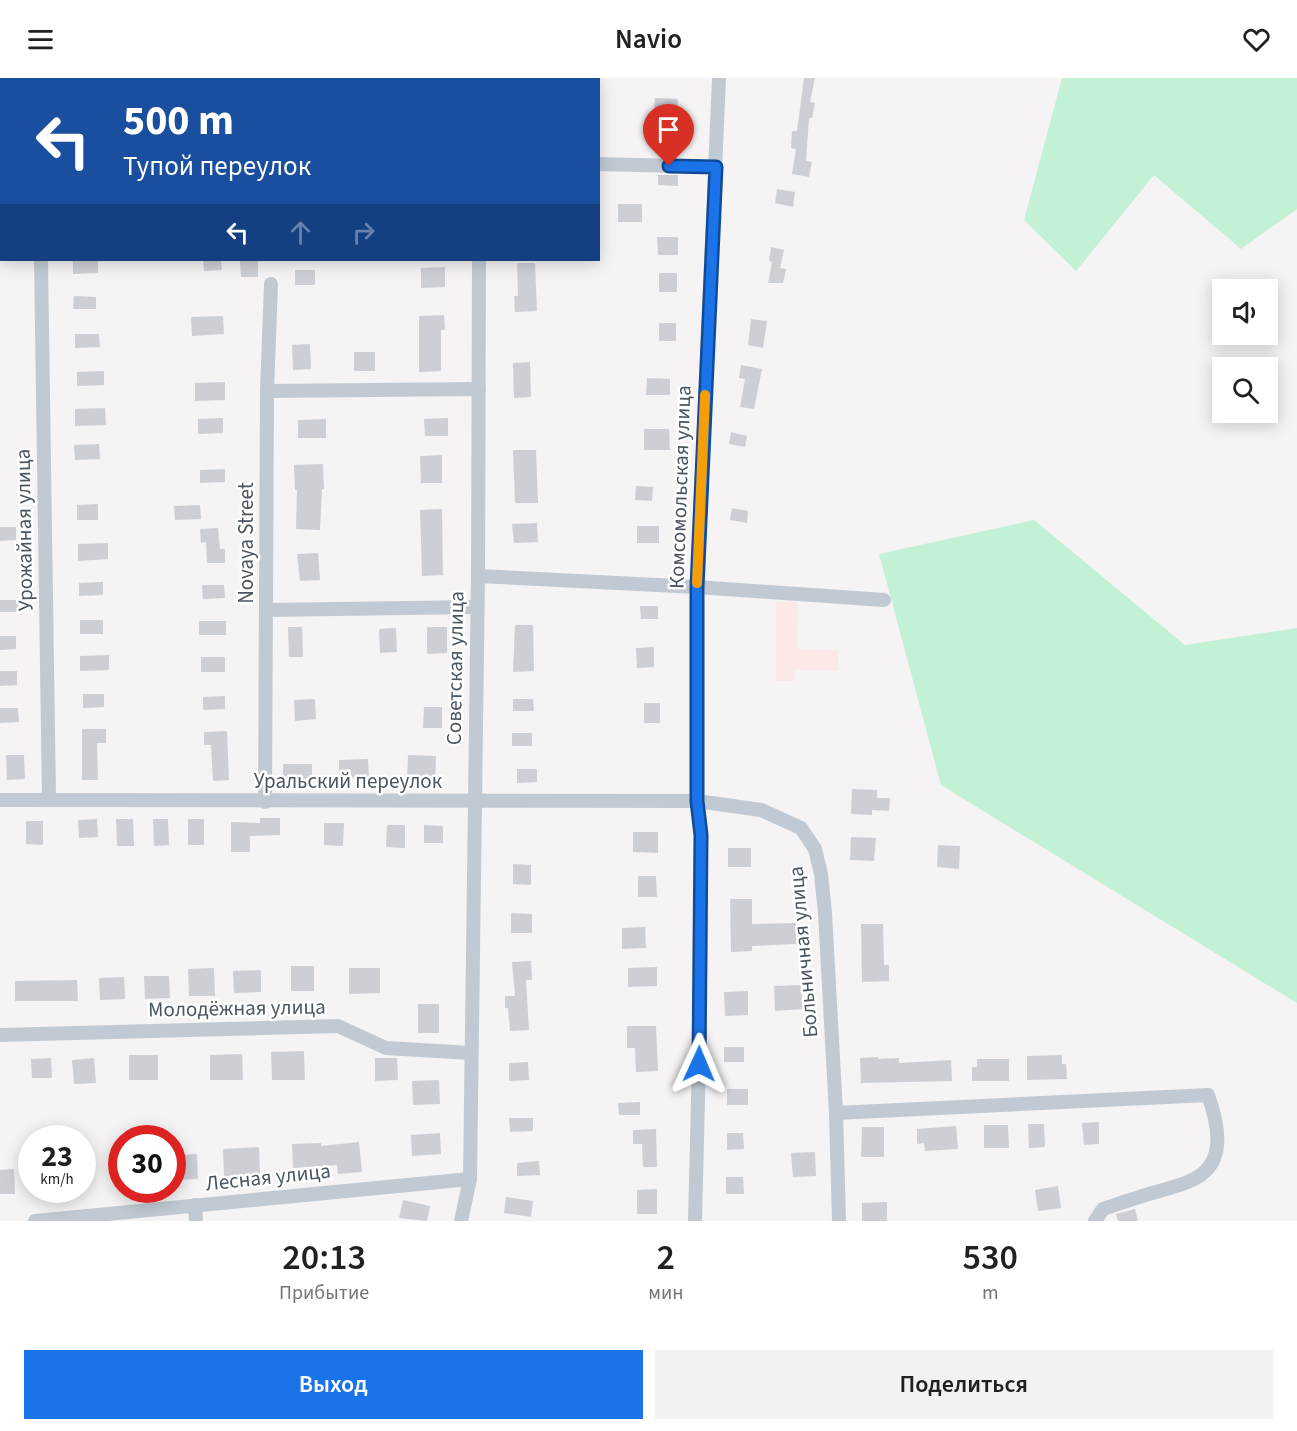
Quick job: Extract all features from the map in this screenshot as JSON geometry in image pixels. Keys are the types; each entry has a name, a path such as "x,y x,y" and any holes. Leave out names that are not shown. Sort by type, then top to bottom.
{"street":[{"name":"Комсомольская улица","path":"695,1221 701,846 697,801 697,587 718,78"},
{"path":"600,164 716,167"},
{"name":"Урожайная улица","path":"41,261 49,799"},
{"name":"Советская улица","path":"461,1221 470,1179 478,576 479,261"},
{"name":"Novaya Street","path":"265,802 267,391 271,284"},
{"path":"267,391 479,389"},
{"path":"478,576 697,587 884,600"},
{"path":"266,610 477,607"},
{"name":"Уральский переулок","path":"0,800 697,801"},
{"name":"Больничная улица","path":"697,801 761,810 801,828 815,849 821,874 825,913 836,1113 838,1221"},
{"name":"Молодёжная улица","path":"0,1035 338,1026 386,1048 471,1053"},
{"path":"836,1113 1208,1095 1219,1133 1216,1152 1209,1167 1189,1181 1103,1209 1095,1221"},
{"name":"Лесная улица","path":"35,1221 470,1179"},
{"path":"195,1205 196,1221"}],"shaded area":[{"path":"776,602 798,602 797,649 838,650 838,671 795,670 794,681 776,681"}],"green space":[{"path":"1062,78 1297,78 1297,209 1241,249 1154,175 1076,271 1024,220"},
{"path":"1034,520 1185,645 1297,628 1297,1003 941,785 879,554"}],"building":[{"path":"804,78 815,78 810,102 815,103 812,118 809,118 806,161 812,162 809,177 792,174 796,149 791,148 792,131 797,131"},
{"path":"655,98 678,99 678,111 654,110"},
{"path":"656,132 677,132 677,145 656,145"},
{"path":"658,175 678,175 678,186 658,185"},
{"path":"777,189 795,192 793,207 775,203"},
{"path":"618,204 642,204 642,222 618,222"},
{"path":"657,237 678,237 678,255 658,255"},
{"path":"771,247 784,250 780,268 786,269 783,283 768,283 772,262 769,261"},
{"path":"73,261 98,261 98,273 73,274"},
{"path":"203,261 221,261 222,270 204,271"},
{"path":"240,261 258,261 258,277 241,277"},
{"path":"517,263 535,263 537,311 515,312 514,296 518,296"},
{"path":"445,267 445,287 421,288 421,268"},
{"path":"295,270 315,270 315,285 295,285"},
{"path":"659,273 677,273 677,292 659,292"},
{"path":"74,296 96,297 96,309 73,309"},
{"path":"444,315 445,330 441,330 441,371 419,372 419,316"},
{"path":"223,316 224,334 192,336 191,317"},
{"path":"751,319 767,321 763,348 748,345"},
{"path":"659,323 676,323 676,341 659,341"},
{"path":"75,334 99,334 100,347 75,348"},
{"path":"310,344 311,369 293,370 292,345"},
{"path":"354,352 375,352 375,371 354,371"},
{"path":"530,362 531,397 514,398 513,363"},
{"path":"741,365 762,369 754,409 740,407 745,379 739,378"},
{"path":"104,371 104,385 77,386 77,372"},
{"path":"647,378 670,379 670,395 646,395"},
{"path":"225,382 225,400 195,401 195,383"},
{"path":"105,408 106,425 75,426 75,409"},
{"path":"223,418 223,433 198,434 198,419"},
{"path":"448,418 448,436 425,436 424,419"},
{"path":"326,419 326,438 298,438 298,420"},
{"path":"644,429 669,429 670,450 644,450"},
{"path":"731,432 747,436 745,447 729,444"},
{"path":"99,444 100,459 75,460 74,445"},
{"path":"513,450 536,450 538,503 515,503"},
{"path":"442,455 442,483 421,483 420,456"},
{"path":"323,464 324,489 322,489 320,530 296,529 297,490 295,490 294,465"},
{"path":"225,469 225,482 200,483 200,470"},
{"path":"636,486 653,487 652,501 635,500"},
{"path":"98,504 98,520 77,520 77,505"},
{"path":"200,505 201,519 175,520 174,506"},
{"path":"732,508 748,511 747,523 730,520"},
{"path":"442,509 443,575 422,576 420,510"},
{"path":"537,523 538,542 514,543 512,524"},
{"path":"637,526 659,526 659,543 637,543"},
{"path":"0,527 16,527 16,540 0,541"},
{"path":"218,528 220,549 225,549 225,563 207,563 206,542 201,543 200,529"},
{"path":"108,543 108,559 78,561 78,544"},
{"path":"318,553 320,580 300,581 297,554"},
{"path":"103,582 103,595 79,596 79,583"},
{"path":"202,585 224,585 225,598 203,599"},
{"path":"0,600 18,600 18,612 0,612"},
{"path":"640,606 658,606 658,619 641,619"},
{"path":"80,620 103,620 103,634 80,634"},
{"path":"199,621 226,621 226,635 199,635"},
{"path":"515,625 533,625 534,671 513,672"},
{"path":"288,627 302,627 303,657 289,657"},
{"path":"427,627 447,627 447,653 427,654"},
{"path":"396,628 397,652 380,653 379,629"},
{"path":"0,636 16,636 16,649 0,650"},
{"path":"654,647 654,667 637,668 636,648"},
{"path":"109,655 109,670 80,671 80,656"},
{"path":"201,657 225,657 225,672 201,672"},
{"path":"0,671 17,671 17,685 0,686"},
{"path":"83,694 104,694 104,707 83,708"},
{"path":"225,696 225,709 203,710 203,697"},
{"path":"315,699 316,719 295,721 294,700"},
{"path":"513,699 533,699 534,711 513,711"},
{"path":"644,703 660,703 660,723 644,723"},
{"path":"424,707 442,707 442,728 423,728"},
{"path":"0,708 18,708 19,722 0,723"},
{"path":"82,729 106,729 106,743 97,743 98,780 82,780"},
{"path":"227,731 229,780 213,781 211,745 204,745 204,732"},
{"path":"512,733 532,733 532,746 512,746"},
{"path":"6,755 24,755 25,779 7,780"},
{"path":"408,755 436,756 435,782 407,781"},
{"path":"368,759 369,777 339,778 339,760"},
{"path":"283,764 312,764 312,779 283,779"},
{"path":"517,769 537,769 537,782 517,783"},
{"path":"852,789 877,790 877,798 890,798 889,811 872,810 872,815 851,814"},
{"path":"260,818 280,818 280,835 250,836 250,852 231,852 231,822 260,823"},
{"path":"97,819 98,837 79,838 78,820"},
{"path":"116,819 133,819 134,846 117,846"},
{"path":"153,819 168,819 169,845 154,846"},
{"path":"188,819 204,819 204,845 188,845"},
{"path":"26,821 43,821 43,845 26,844"},
{"path":"324,823 344,823 343,846 324,845"},
{"path":"387,825 405,825 405,848 386,847"},
{"path":"424,825 443,826 443,843 424,843"},
{"path":"633,832 658,832 658,853 633,852"},
{"path":"851,837 876,838 874,861 850,860"},
{"path":"938,845 960,846 959,869 937,867"},
{"path":"728,848 751,848 751,867 728,867"},
{"path":"513,864 531,865 531,885 513,884"},
{"path":"638,876 656,876 657,897 638,897"},
{"path":"730,899 752,899 752,924 796,923 796,944 752,946 752,951 731,952"},
{"path":"511,913 532,914 532,933 511,933"},
{"path":"861,924 883,924 884,965 889,965 889,981 862,982"},
{"path":"645,927 646,948 622,949 622,928"},
{"path":"531,961 532,980 526,980 529,1030 510,1031 505,996 515,996 512,962"},
{"path":"291,966 314,966 314,991 291,991"},
{"path":"657,967 657,986 628,987 628,968"},
{"path":"214,968 215,996 189,996 188,969"},
{"path":"349,968 380,968 380,993 349,994"},
{"path":"261,970 261,992 234,993 233,971"},
{"path":"144,976 169,976 170,998 145,999"},
{"path":"124,977 125,999 100,1000 99,978"},
{"path":"77,980 78,1001 15,1001 15,981"},
{"path":"801,985 803,1009 775,1011 774,986"},
{"path":"748,991 748,1015 725,1016 724,992"},
{"path":"418,1004 439,1004 439,1033 418,1033"},
{"path":"627,1026 656,1026 658,1071 636,1072 635,1048 627,1048"},
{"path":"724,1047 744,1047 744,1062 724,1062"},
{"path":"304,1051 305,1080 272,1080 271,1052"},
{"path":"242,1054 243,1080 210,1080 210,1055"},
{"path":"129,1055 158,1055 158,1080 129,1080"},
{"path":"1062,1055 1062,1064 1066,1064 1067,1079 1027,1080 1027,1056"},
{"path":"878,1057 878,1059 899,1058 899,1063 951,1060 952,1081 861,1083 860,1058"},
{"path":"51,1058 52,1078 32,1078 31,1059"},
{"path":"94,1058 96,1083 74,1084 72,1060"},
{"path":"375,1058 397,1058 398,1080 375,1081"},
{"path":"977,1059 1009,1059 1009,1081 972,1081 972,1067 977,1067"},
{"path":"528,1062 529,1080 509,1081 509,1063"},
{"path":"439,1080 440,1104 413,1105 412,1081"},
{"path":"727,1089 748,1089 748,1105 727,1105"},
{"path":"640,1102 640,1115 619,1115 618,1103"},
{"path":"509,1118 533,1118 533,1131 510,1132"},
{"path":"1099,1122 1099,1144 1084,1145 1082,1123"},
{"path":"1028,1124 1044,1124 1045,1147 1029,1148"},
{"path":"984,1125 1008,1125 1009,1148 984,1148"},
{"path":"956,1126 958,1149 925,1151 924,1143 917,1144 917,1129"},
{"path":"862,1127 884,1127 884,1157 861,1157"},
{"path":"656,1129 657,1167 643,1167 642,1144 633,1144 633,1130"},
{"path":"440,1133 441,1154 412,1156 411,1135"},
{"path":"727,1133 743,1133 744,1149 727,1150"},
{"path":"359,1142 362,1172 338,1174 337,1165 293,1168 292,1144 321,1143 321,1146"},
{"path":"259,1147 260,1174 224,1176 223,1149"},
{"path":"815,1152 816,1176 793,1177 791,1153"},
{"path":"186,1154 197,1154 198,1179 186,1180"},
{"path":"539,1161 540,1175 517,1176 517,1163"},
{"path":"14,1169 15,1194 0,1194 0,1170"},
{"path":"726,1177 743,1177 744,1194 726,1194"},
{"path":"1058,1186 1061,1208 1038,1211 1035,1190"},
{"path":"657,1189 657,1214 637,1214 637,1190"},
{"path":"506,1197 533,1201 531,1217 504,1213"},
{"path":"403,1200 430,1206 427,1221 399,1218"},
{"path":"887,1202 887,1221 862,1221 862,1203"},
{"path":"1135,1209 1138,1221 1118,1221 1116,1214"}],"slow traffic":[{"path":"697,583 705,395"}],"route":[{"path":"669,166 716,167 697,587 697,801 701,835 699,1064"}]}
